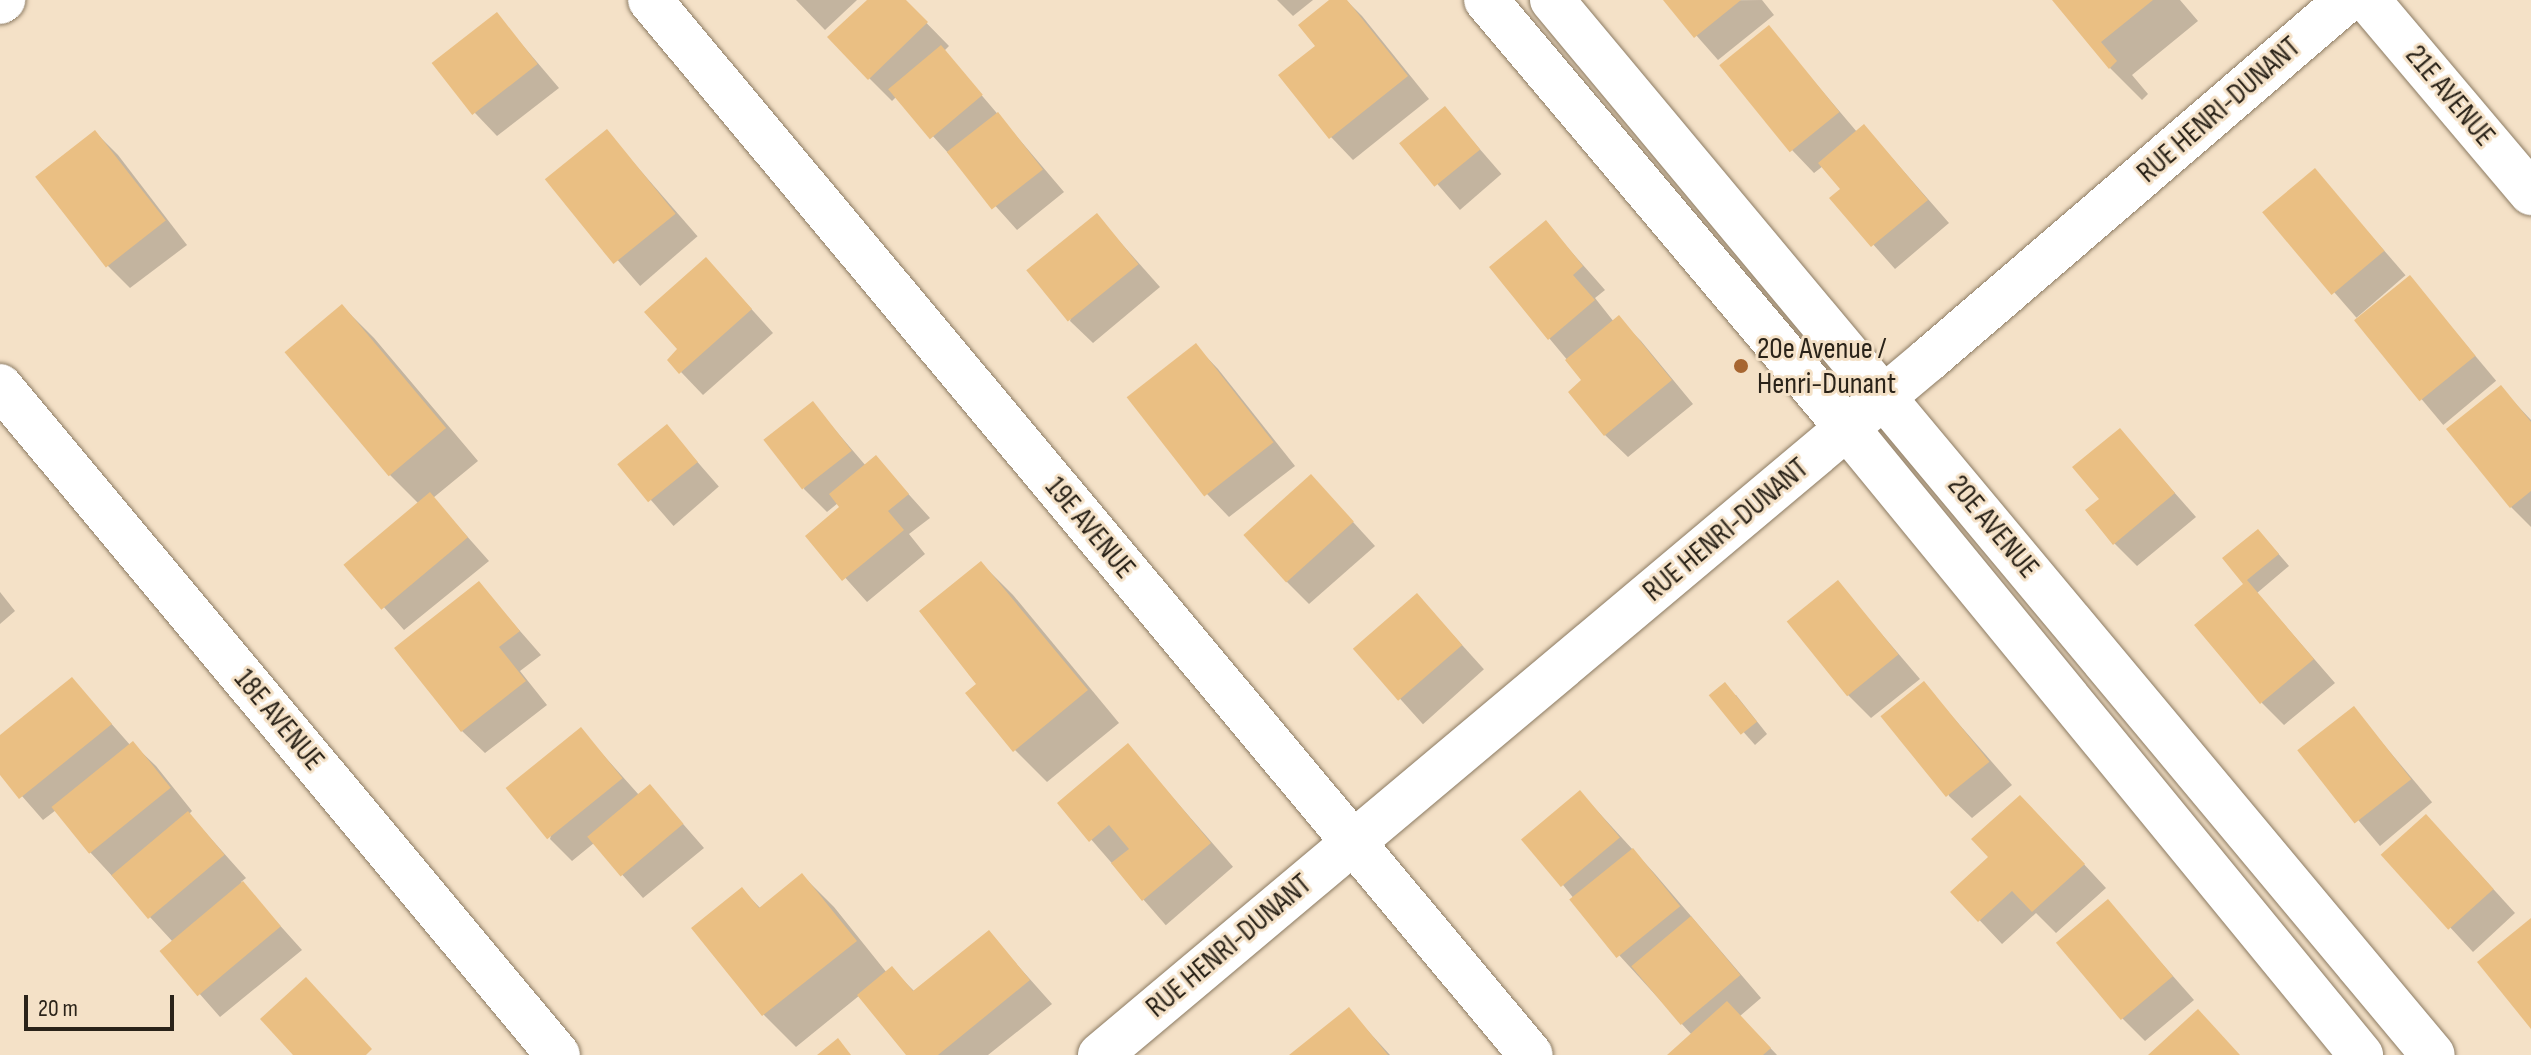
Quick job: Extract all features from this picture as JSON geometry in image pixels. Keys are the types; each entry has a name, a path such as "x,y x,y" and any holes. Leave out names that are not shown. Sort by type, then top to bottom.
{"street":[{"name":"19E AVENUE","path":"650,0 1531,1055"},
{"name":"20E AVENUE","path":"1486,0 1847,428 2361,1055"},
{"name":"20E AVENUE","path":"1552,0 2433,1055"},
{"name":"RUE HENRI-DUNANT","path":"1100,1055 1885,396 2347,0"},
{"name":"21E AVENUE","path":"2368,0 2531,193"},
{"name":"18E AVENUE","path":"0,386 558,1055"}],"building":[{"path":"867,0 906,0 928,22 868,80 827,37"},
{"path":"1329,0 1347,0 1408,76 1329,139 1278,75 1315,46 1298,25"},
{"path":"1663,0 1741,0 1694,38"},
{"path":"2052,0 2153,0 2101,42 2117,61 2109,69"},
{"path":"497,12 538,64 472,115 432,63"},
{"path":"1769,25 1839,112 1790,152 1719,65"},
{"path":"941,45 983,95 930,139 888,89"},
{"path":"1445,106 1480,150 1434,187 1399,143"},
{"path":"998,112 1043,170 992,210 947,152"},
{"path":"1864,124 1928,200 1871,247 1829,198 1840,189 1818,163"},
{"path":"607,129 676,214 613,264 545,179"},
{"path":"95,130 166,221 106,267 35,177"},
{"path":"2315,168 2384,251 2332,295 2262,212"},
{"path":"1097,213 1139,264 1068,322 1026,270"},
{"path":"1546,220 1583,266 1573,275 1595,300 1548,340 1489,267"},
{"path":"706,257 752,309 679,374 667,360 677,349 644,312"},
{"path":"2410,275 2475,356 2419,401 2354,320"},
{"path":"342,304 446,428 389,476 285,352"},
{"path":"1619,315 1672,380 1604,436 1568,392 1581,380 1565,360"},
{"path":"1196,343 1274,442 1204,496 1127,397"},
{"path":"2501,385 2531,422 2531,491 2510,508 2446,429"},
{"path":"813,401 852,451 802,489 763,440"},
{"path":"667,424 698,462 648,502 617,464"},
{"path":"2120,428 2175,493 2113,545 2085,510 2099,499 2072,467"},
{"path":"876,455 909,494 888,511 904,530 842,581 805,536 839,507 829,494"},
{"path":"1311,474 1354,522 1286,582 1243,535"},
{"path":"430,492 468,537 381,610 343,565"},
{"path":"2258,529 2279,554 2247,580 2314,659 2260,704 2194,625 2243,584 2222,558"},
{"path":"981,561 1088,690 1013,752 965,693 976,684 919,611"},
{"path":"1838,580 1898,655 1847,696 1787,622"},
{"path":"479,581 520,631 499,647 526,681 461,732 394,648"},
{"path":"1417,593 1462,645 1398,701 1353,649"},
{"path":"72,677 112,724 19,799 0,775 0,735"},
{"path":"1924,681 1989,762 1946,797 1880,716"},
{"path":"1725,682 1757,722 1741,735 1709,695"},
{"path":"2354,706 2411,779 2355,824 2297,750"},
{"path":"581,727 623,778 547,839 506,788"},
{"path":"133,741 171,788 89,854 51,807"},
{"path":"1128,743 1211,843 1142,901 1111,863 1129,849 1109,825 1089,842 1057,803"},
{"path":"650,784 683,824 621,877 587,837"},
{"path":"1580,790 1620,837 1561,887 1521,839"},
{"path":"2020,795 2085,864 2032,912 2012,891 1978,922 1950,892 1988,857 1971,839"},
{"path":"188,811 225,855 148,919 111,875"},
{"path":"2426,814 2494,889 2448,930 2381,855"},
{"path":"1633,848 1680,906 1616,958 1569,900"},
{"path":"802,873 857,941 762,1016 691,928 742,887 759,908"},
{"path":"243,881 281,926 197,996 160,951"},
{"path":"2108,899 2173,976 2121,1020 2056,943"},
{"path":"1691,916 1740,975 1681,1025 1631,966"},
{"path":"2531,918 2531,1029 2477,962"},
{"path":"989,930 1030,980 938,1055 906,1055 857,995 892,966 913,991"},
{"path":"306,977 372,1049 366,1055 293,1055 260,1019"},
{"path":"1727,1001 1771,1048 1763,1055 1667,1055"},
{"path":"1349,1007 1388,1055 1289,1055"},
{"path":"2198,1009 2240,1055 2148,1055"},
{"path":"838,1038 851,1055 817,1055"}],"place":[{"name":"20e Avenue / Henri-Dunant","path":"1741,366"}]}
